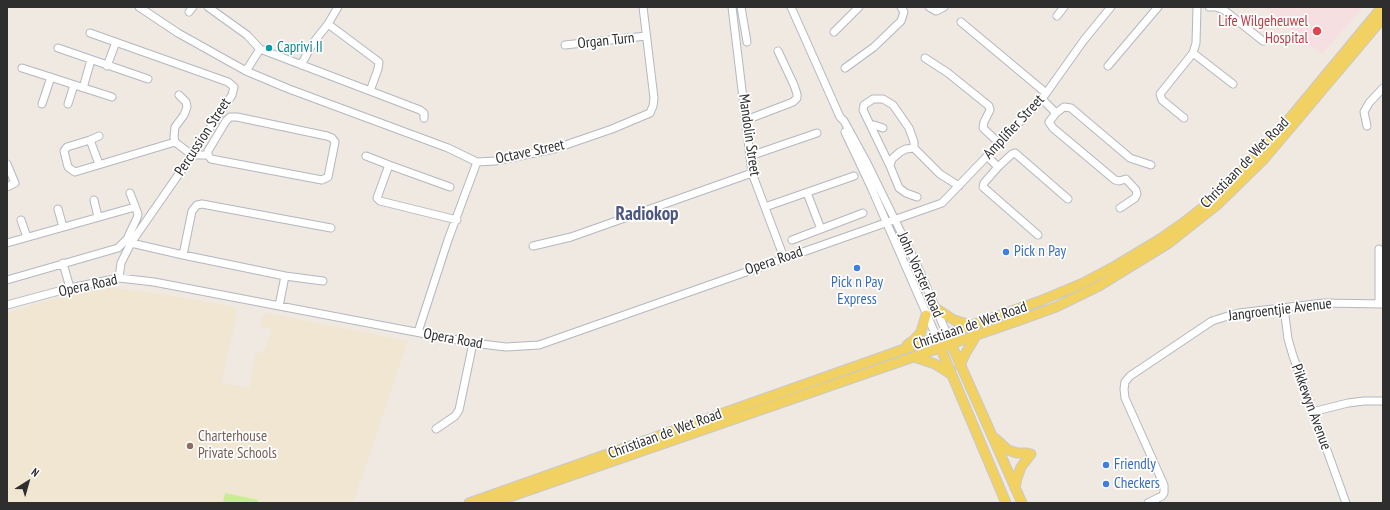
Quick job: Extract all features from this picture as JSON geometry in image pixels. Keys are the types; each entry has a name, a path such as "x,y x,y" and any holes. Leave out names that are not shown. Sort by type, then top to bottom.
{"main road":[{"name":"Christiaan de Wet Road","path":"469,503 937,338 1040,301 1083,283 1135,254 1183,223 1211,201 1261,151 1382,7"},
{"name":"Christiaan de Wet Road","path":"492,503 976,336 1079,297 1149,256 1217,205 1264,159 1383,18"},
{"path":"937,309 954,320 971,325"},
{"path":"896,352 918,336 923,328 926,315"},
{"name":"John Vorster Road","path":"947,334 1022,503"},
{"path":"960,366 964,354 976,336"},
{"name":"John Vorster Road","path":"937,338 1006,503"},
{"path":"914,357 935,364 952,375"},
{"path":"990,432 1001,445 1008,450 1017,453 1029,454 1021,467 1017,478 1016,488"}],"street":[{"path":"139,7 178,33 246,71 289,89 448,148 477,162"},
{"path":"208,7 247,35 260,49 423,111 425,114 424,118"},
{"path":"301,65 313,43 328,24 338,7"},
{"name":"Octave Street","path":"418,332 448,240 457,220 477,162 511,158 554,149 648,115 653,109 654,103 643,7"},
{"name":"Mandolin Street","path":"732,7 752,172 784,258"},
{"path":"741,7 747,42"},
{"name":"John Vorster Road","path":"791,7 937,338"},
{"path":"834,32 859,7"},
{"path":"845,68 874,47 901,21 904,16 904,12 901,7"},
{"path":"928,7 936,11 944,7"},
{"path":"1057,16 1064,7"},
{"name":"Amplifier Street","path":"896,220 942,203 1044,96 1084,40 1111,7"},
{"path":"1108,66 1158,7"},
{"path":"1184,118 1162,100 1160,94 1193,54 1196,43 1197,7"},
{"path":"1209,7 1216,7 1224,10 1263,41"},
{"path":"961,22 1044,96 1056,113"},
{"path":"328,24 379,62 370,91"},
{"name":"Percussion Street","path":"90,33 228,82 234,87 232,95 131,243 121,263 119,278"},
{"name":"Organ Turn","path":"565,45 646,36"},
{"path":"107,66 116,42"},
{"path":"58,48 148,79"},
{"path":"246,71 260,49"},
{"path":"746,120 793,102 797,98 794,85 778,51"},
{"path":"1193,54 1233,84"},
{"path":"925,58 948,73 989,106 990,110 984,122 983,128 999,143"},
{"path":"83,88 91,60"},
{"path":"22,68 112,97"},
{"path":"42,104 51,77"},
{"path":"68,104 74,85"},
{"path":"1367,126 1364,112 1369,103 1383,88"},
{"path":"178,95 186,102 187,107 184,115 175,127 173,133 175,142 192,155 204,155 211,158 322,180 328,177 335,142 332,138 327,136 237,117 230,118 226,121 204,155"},
{"path":"917,197 906,193 899,188 863,110 864,105 873,99 883,99 895,107 907,125 914,142 914,148 940,174 959,186"},
{"path":"1120,208 1135,198 1137,194 1136,190 1126,179 1117,181 1112,178 1053,128 1049,122 1056,113 1064,107 1071,108 1130,158 1151,165"},
{"name":"John Vorster Road","path":"840,117 844,121 867,163 896,220 947,334"},
{"path":"871,126 883,128"},
{"path":"750,156 817,133"},
{"path":"99,136 67,147 64,151 68,167 75,172 175,142"},
{"path":"90,140 99,164"},
{"path":"890,166 892,158 900,152 906,149 914,148"},
{"path":"1038,235 983,187 984,183 998,167 1015,153 1068,199"},
{"path":"366,156 450,187"},
{"path":"987,156 998,167"},
{"path":"7,164 16,184 7,187"},
{"path":"389,165 377,196 378,199 457,220"},
{"path":"533,246 571,237 752,172"},
{"path":"765,207 854,176"},
{"path":"7,280 118,248 127,239 136,224 138,214 130,193"},
{"path":"807,193 821,228"},
{"path":"94,200 98,217"},
{"path":"183,255 192,211 197,205 202,204 330,228"},
{"path":"7,243 135,207"},
{"path":"58,210 62,227"},
{"path":"792,240 863,212"},
{"path":"22,220 27,237"},
{"name":"Opera Road","path":"7,305 70,288 119,278 154,282 473,343 506,347 539,345 896,220"},
{"path":"131,243 285,276 323,281"},
{"path":"1379,249 1381,304"},
{"path":"64,263 70,288"},
{"path":"279,306 285,276"},
{"name":"Jangroentjie Avenue","path":"1148,503 1162,496 1164,493 1164,485 1125,398 1125,382 1138,369 1191,337 1212,321 1239,313 1324,303 1381,304"},
{"name":"Pikkewyn Avenue","path":"1284,308 1288,339 1293,356 1346,503"},
{"path":"436,429 455,416 460,410 473,343"},
{"path":"1312,412 1348,403 1383,401"}],"shaded area":[{"name":"Life Wilgeheuwel Hospital","path":"1264,7 1363,7 1322,54"},
{"name":"Charterhouse Private Schools","path":"113,288 162,294 234,307 237,314 221,383 249,388 256,352 263,354 272,329 261,326 262,318 267,313 408,341 353,503 7,503 7,313 80,291"}],"green space":[{"path":"225,493 258,500 257,503 223,503"}],"place":[{"name":"Life Wilgeheuwel Hospital","path":"1317,31"},
{"name":"Caprivi II","path":"269,48"},
{"name":"Pick n Pay","path":"1006,252"},
{"name":"Pick n Pay Express","path":"857,268"},
{"name":"Charterhouse Private Schools","path":"190,446"},
{"name":"Friendly","path":"1106,465"},
{"name":"Checkers","path":"1106,484"}],"district":[{"name":"Radiokop","path":"647,215"}]}
